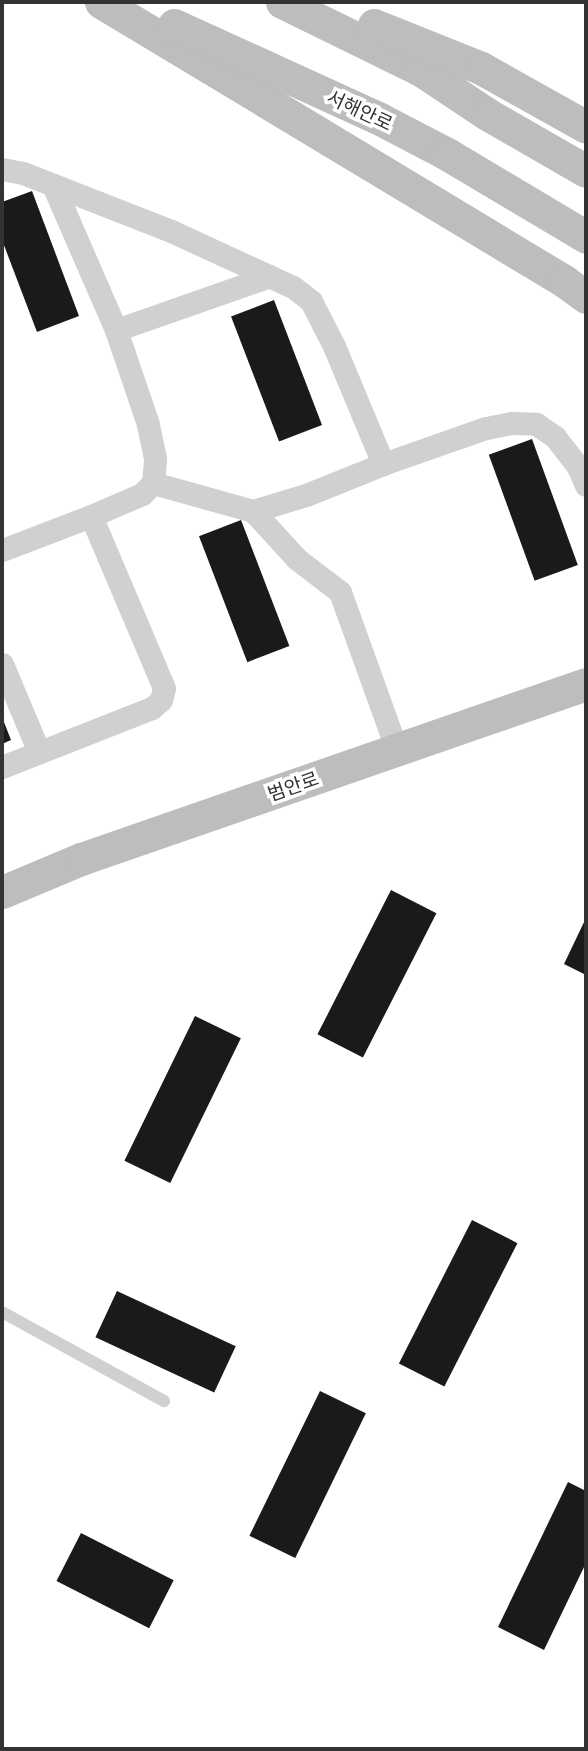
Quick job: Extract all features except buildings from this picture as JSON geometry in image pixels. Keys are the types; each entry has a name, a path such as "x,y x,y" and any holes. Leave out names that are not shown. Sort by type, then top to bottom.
{"main road":[{"path":"101,2 564,281 586,297"},
{"name":"서해안로","path":"124,2 391,125 447,154 586,237"},
{"path":"282,2 421,70 487,114 586,171"},
{"path":"319,2 481,68 586,127"},
{"name":"범안로","path":"2,892 81,859 586,684"}],"street":[{"path":"2,170 53,185 171,232 293,287 311,301 334,346 383,464"},
{"path":"2,550 142,495 153,483 155,458 148,424 116,330 53,185"},
{"path":"116,330 270,276"},
{"path":"253,511 306,495 383,464 486,428 512,423 536,424 555,437 577,465 586,485"},
{"path":"153,483 253,511 297,559 324,577 340,592 397,750"},
{"path":"2,767 152,708 161,700 164,688 91,516"},
{"path":"2,664 39,752"}],"lane":[{"path":"2,1312 164,1401"}]}
